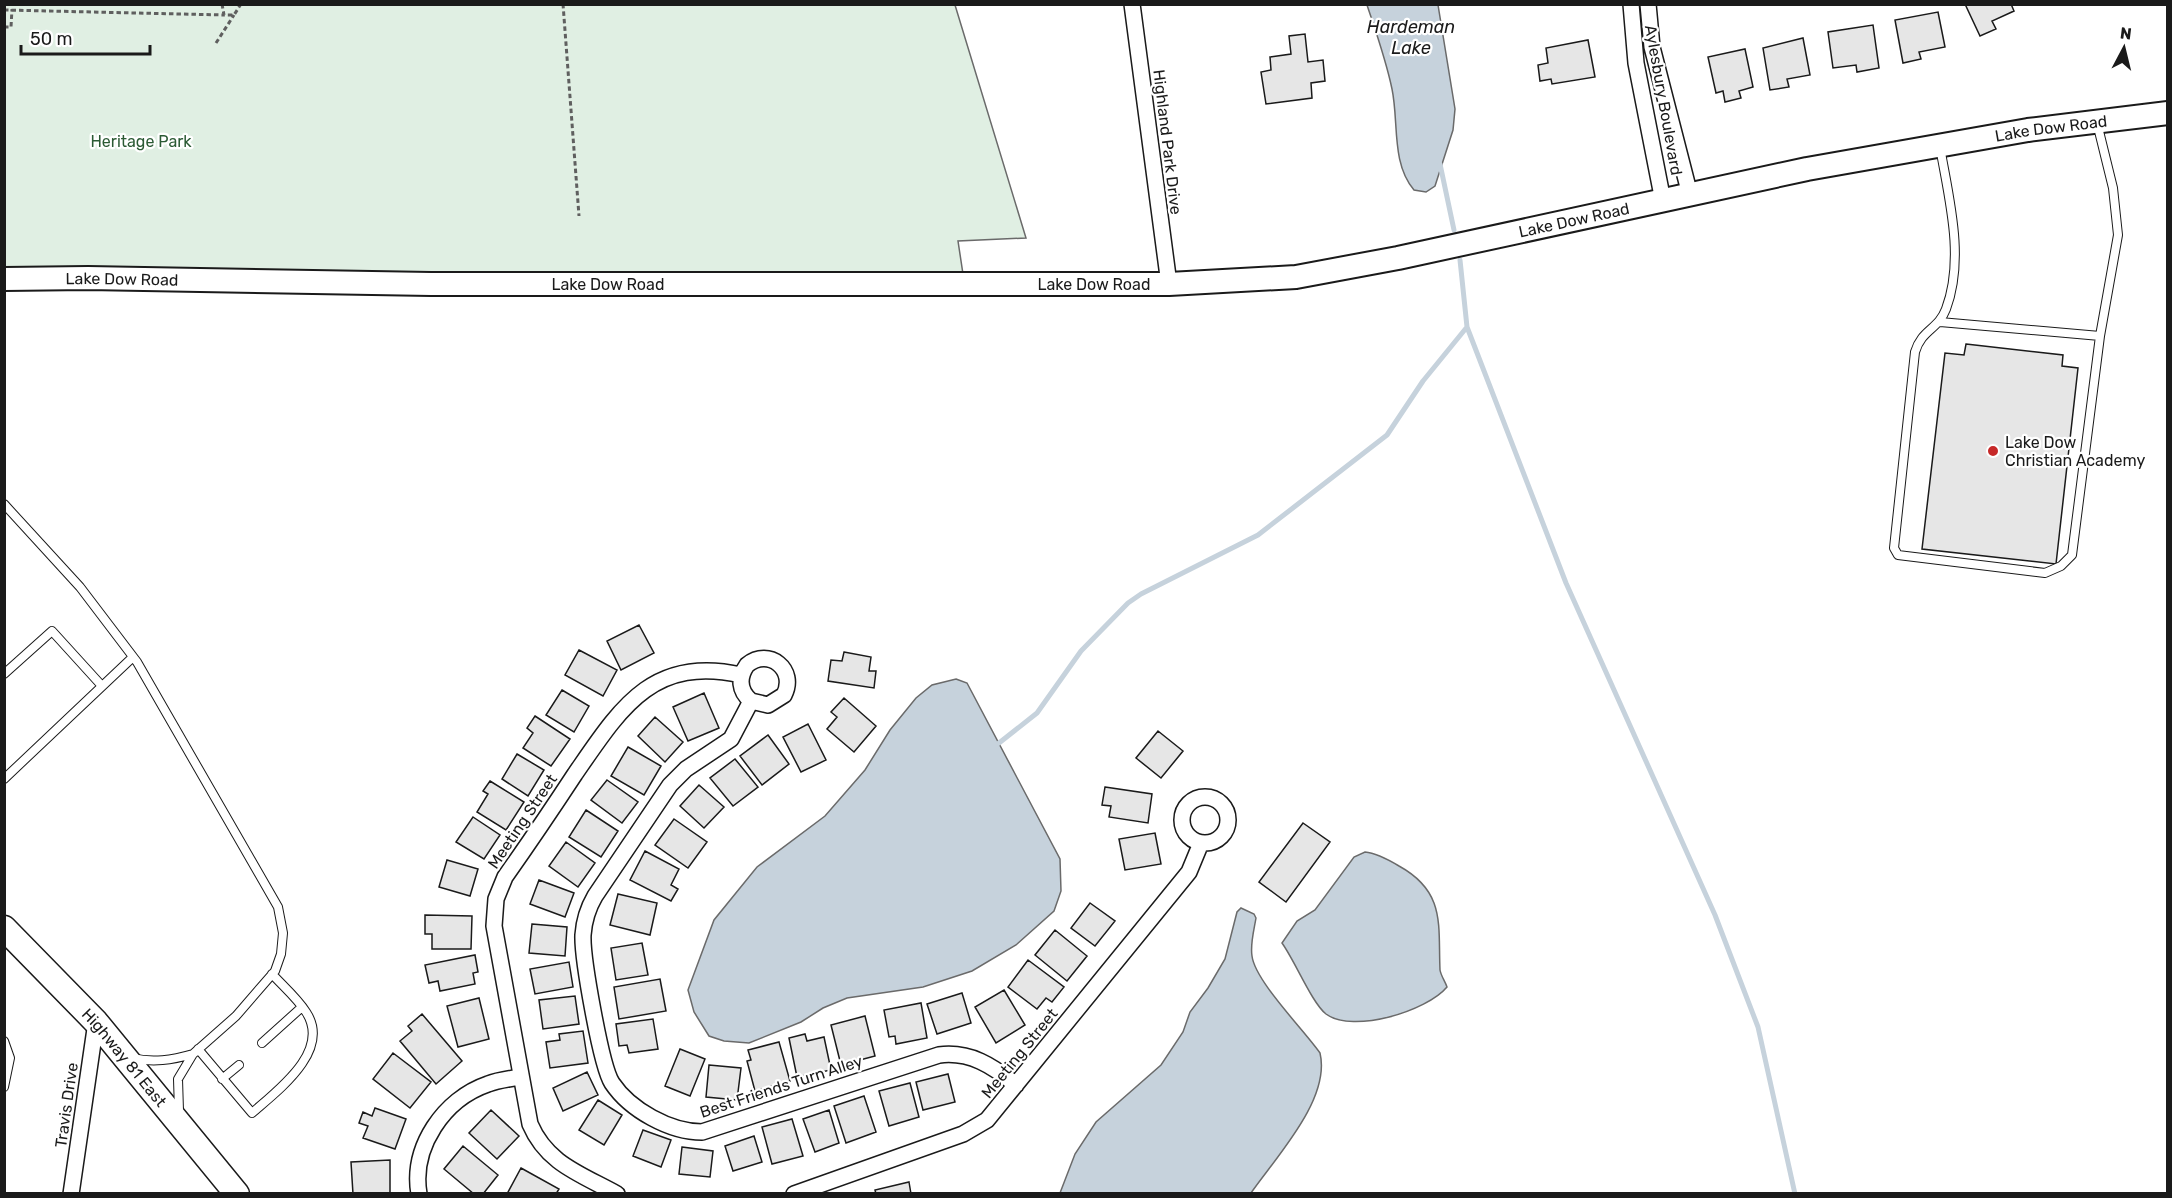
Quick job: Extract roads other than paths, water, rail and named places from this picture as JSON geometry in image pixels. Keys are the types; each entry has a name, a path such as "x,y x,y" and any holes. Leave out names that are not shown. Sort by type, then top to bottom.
{"main road":[{"name":"Highway 81 East","path":"4,928 96,1022 237,1194"}],"street":[{"name":"Highland Park Drive","path":"1132,4 1169,284"},
{"name":"Aylesbury Boulevard","path":"1631,4 1636,63 1663,201"},
{"name":"Aylesbury Boulevard","path":"1648,4 1652,47 1690,195"},
{"name":"Lake Dow Road","path":"4,279 431,284 1169,284 1296,277 1940,145 2097,121 2168,113"},
{"path":"764,658 774,660 787,674 787,689 778,700 765,705 751,701 742,689 741,675 750,663 764,658"},
{"name":"Meeting Street","path":"617,1194 591,1187 555,1160 542,1147 526,1112 493,920 496,899 503,881 616,715 630,700 661,680 690,670 714,670 741,675"},
{"name":"Best Friends Turn Alley","path":"751,701 731,739 687,769 670,785 595,896 586,914 584,950 603,1062 613,1084 627,1101 639,1109 677,1129 702,1132 723,1128 939,1054 962,1055 979,1060 1016,1085"},
{"name":"Meeting Street","path":"794,1194 969,1132 987,1120 1189,872 1201,843"},
{"name":"Travis Drive","path":"71,1194 96,1022"},
{"path":"419,1194 420,1155 426,1138 437,1124 475,1090 488,1084 520,1077"}],"lane":[{"path":"1940,145 1952,211 1956,277 1940,322 1919,338 1915,352 1894,548 1898,555 2045,573 2061,566 2072,555 2100,336 2118,235 2113,188 2097,121"},
{"path":"1940,322 2100,336"},
{"path":"4,504 80,587 133,657 278,907 284,933 281,954 272,974 236,1016 195,1051 178,1079 180,1125"},
{"path":"4,674 52,631 102,686"},
{"path":"4,779 133,657"},
{"path":"195,1051 252,1113 286,1083 302,1066 309,1050 312,1028 302,1007 272,974"},
{"path":"262,1043 302,1007"},
{"path":"4,1041 10,1058 5,1086"},
{"path":"123,1055 153,1061 172,1060 195,1051"},
{"path":"222,1079 239,1065"}],"water":[{"name":"Hardeman Lake","path":"1367,5 1438,5 1455,109 1453,130 1435,186 1426,192 1414,190 1402,167 1392,89"},
{"path":"956,679 967,683 1060,859 1061,891 1054,911 1016,945 972,971 923,987 847,998 823,1008 801,1022 749,1043 724,1041 709,1036 694,1012 688,990 714,920 757,867 825,816 865,770 890,730 916,698 932,685"},
{"path":"1365,852 1387,859 1414,876 1432,898 1439,924 1440,970 1447,987 1437,996 1407,1011 1371,1021 1353,1022 1338,1020 1321,1009 1282,943 1297,921 1315,910 1354,857"},
{"path":"1241,908 1254,914 1256,918 1252,951 1255,966 1271,992 1320,1053 1321,1071 1317,1089 1310,1108 1299,1127 1251,1193 1060,1193 1075,1154 1096,1122 1161,1065 1183,1032 1190,1012 1225,959 1237,912"}],"waterway":[{"path":"1440,164 1454,230"},
{"path":"1460,260 1467,327 1566,583 1715,915 1758,1027 1795,1194"},
{"path":"999,743 1037,713 1081,651 1128,603 1141,594 1258,535 1387,435 1423,381 1467,327"}],"place":[{"name":"Lake Dow Christian Academy","path":"1993,451"}],"park label":[{"name":"Heritage Park","path":"141,141"}]}
